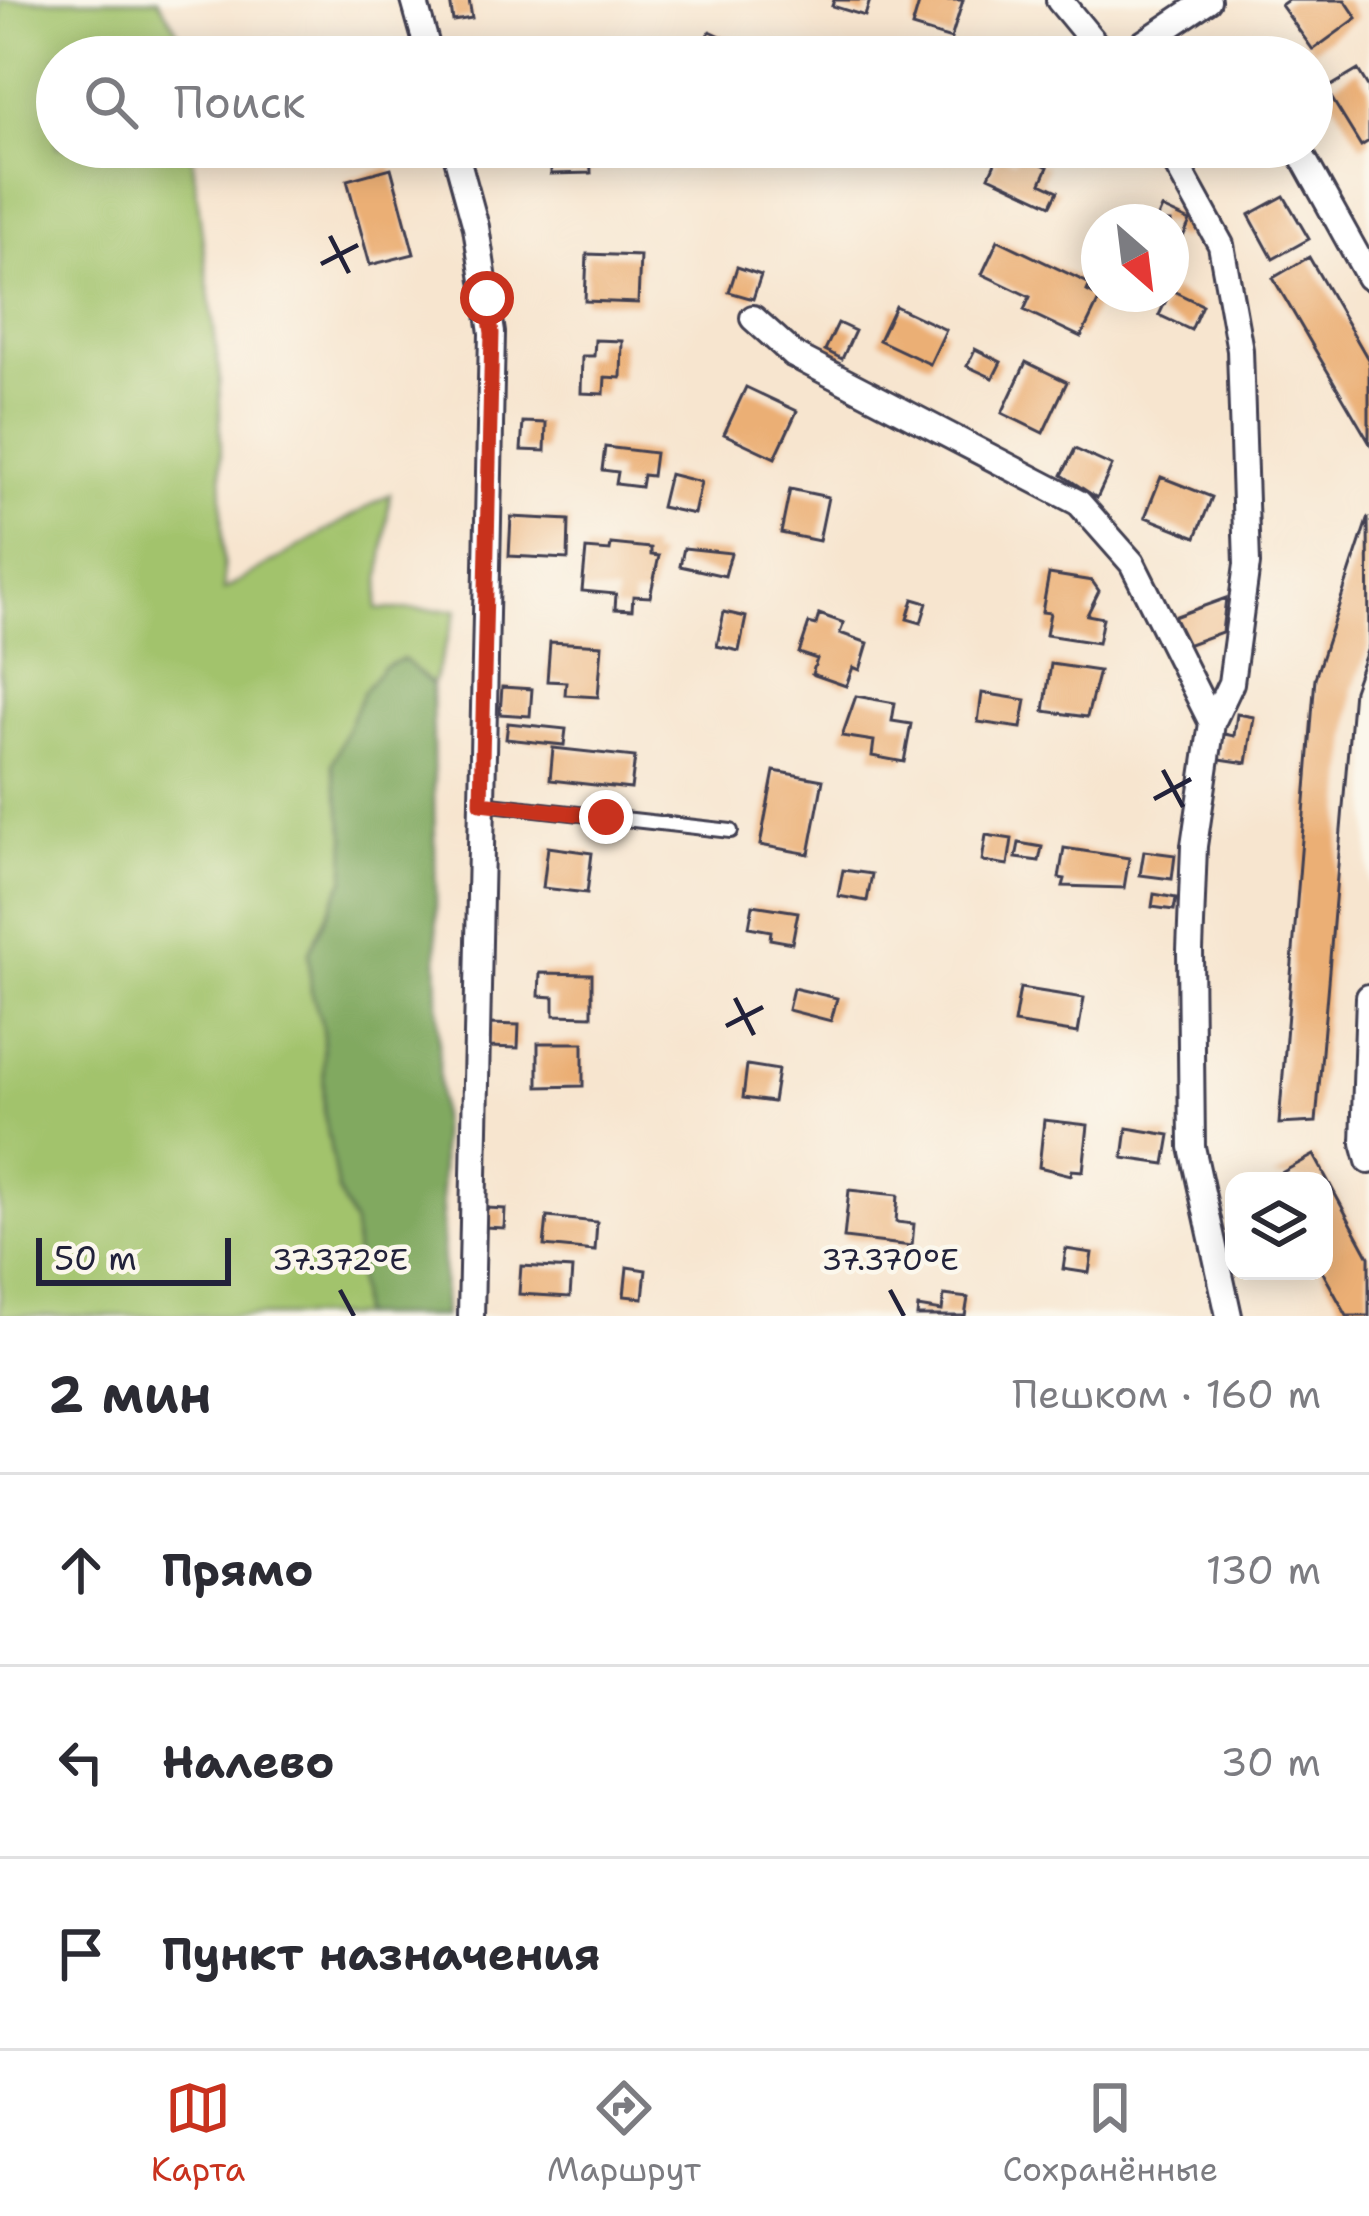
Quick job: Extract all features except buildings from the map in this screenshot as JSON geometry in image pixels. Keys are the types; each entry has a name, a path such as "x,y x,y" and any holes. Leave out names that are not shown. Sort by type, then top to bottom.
{"street":[{"path":"414,0 424,36"},
{"path":"1059,0 1089,36"},
{"path":"1154,36 1208,0"},
{"path":"460,168 476,227 492,333 471,1316"},
{"path":"1179,168 1221,245 1240,350 1247,564 1231,683 1212,723 1194,846 1192,1147 1229,1316"},
{"path":"1309,168 1369,277"},
{"path":"752,318 794,356 1078,503 1132,563 1212,723"},
{"path":"1369,998 1369,1161"}],"lane":[{"path":"481,803 731,830"}],"green space":[{"path":"0,0 158,0 178,36 36,36 36,168 194,168 219,369 224,590 390,494 377,609 457,610 432,685 403,659 349,730 332,764 346,839 345,878 309,952 311,990 323,1028 324,1111 338,1191 354,1225 360,1316 0,1316"},
{"path":"403,659 432,685 444,1316 360,1316 354,1225 338,1191 324,1111 323,1028 311,990 309,952 345,878 346,839 332,764 363,692 383,667"}],"route":[{"path":"487,298 492,333 481,803 606,817"}]}
